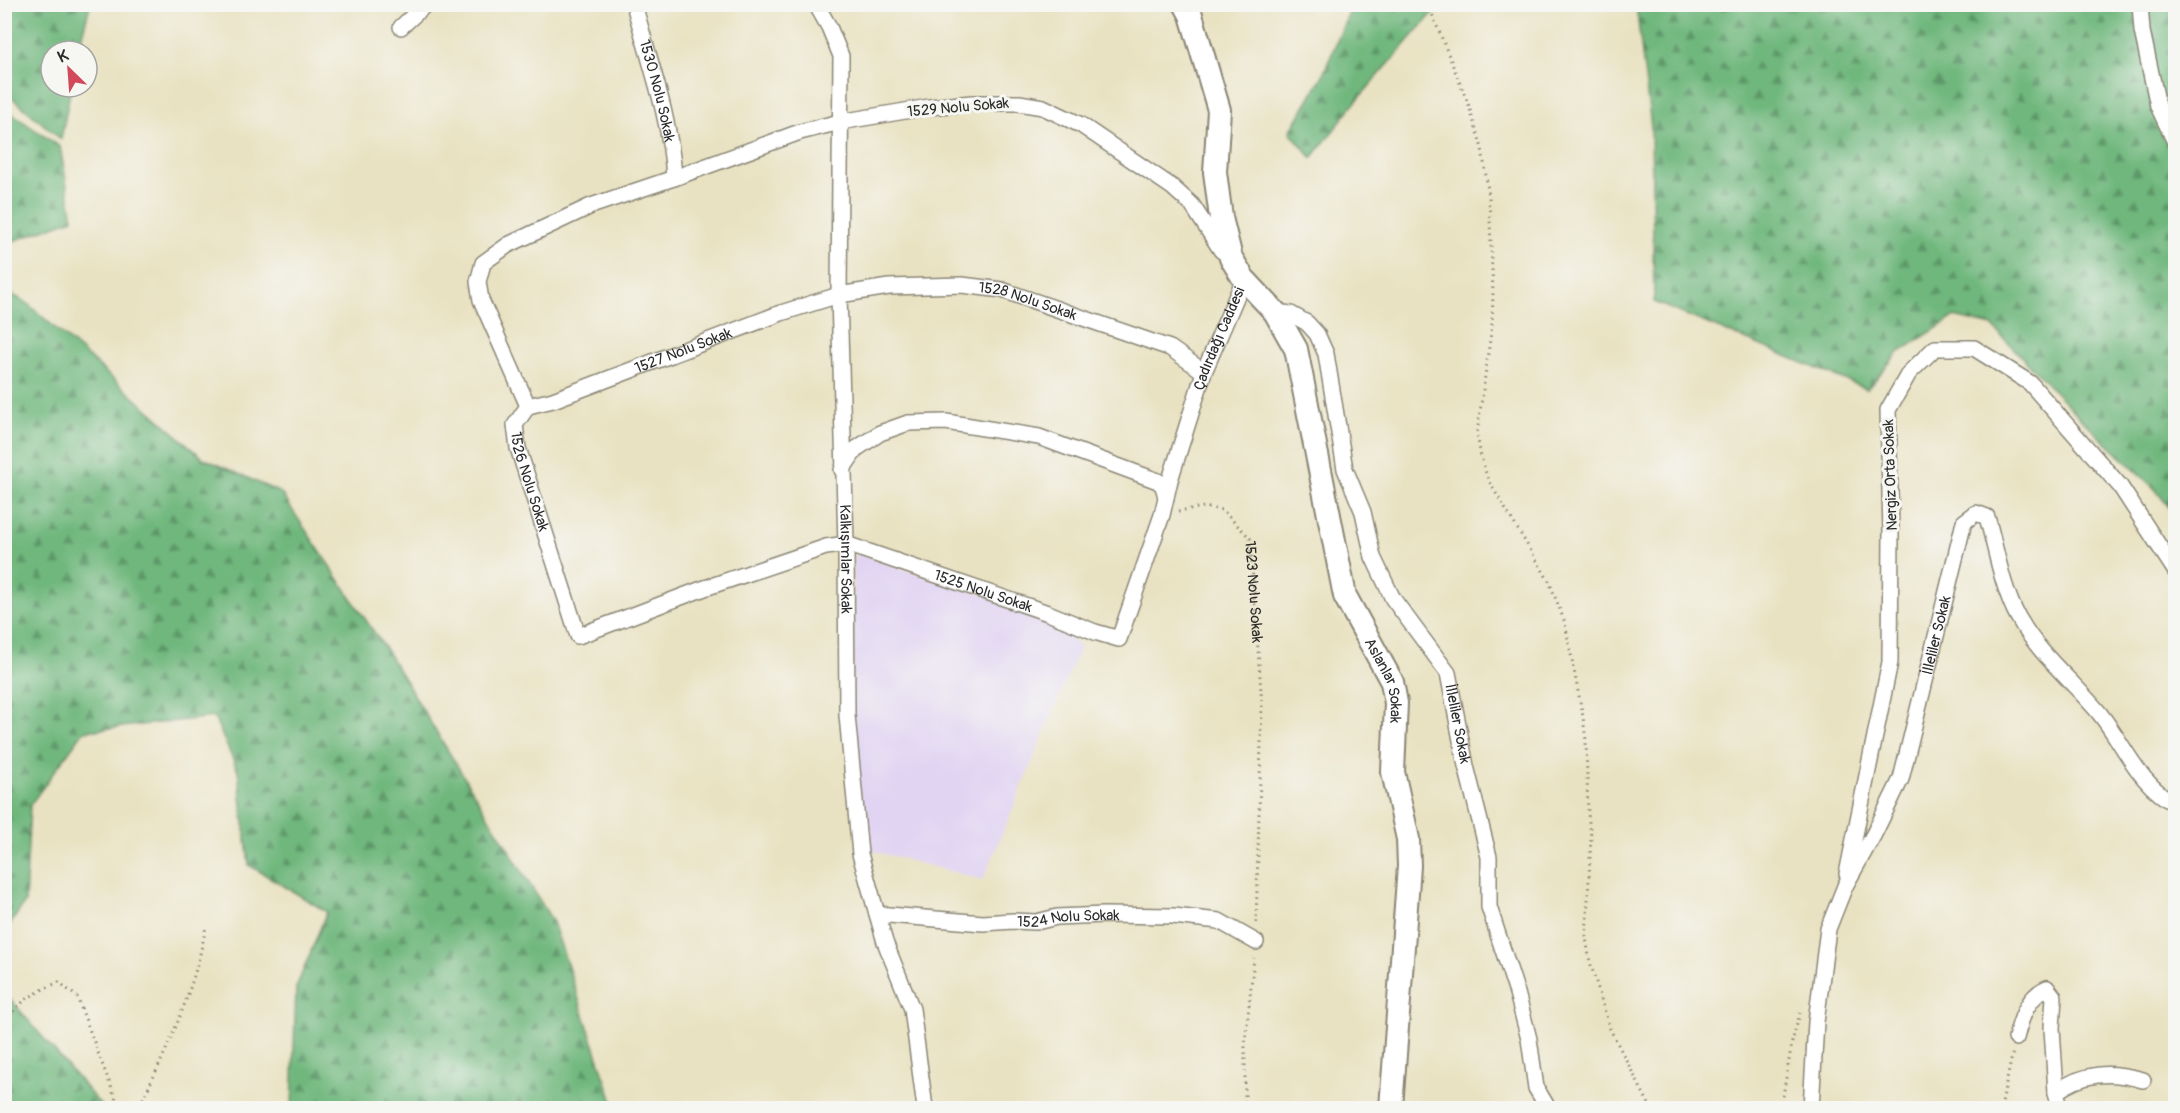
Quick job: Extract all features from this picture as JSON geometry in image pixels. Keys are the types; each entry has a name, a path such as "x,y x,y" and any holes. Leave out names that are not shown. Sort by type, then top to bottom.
{"street":[{"path":"401,27 426,4"},
{"name":"1530 Nolu Sokak","path":"634,4 665,122 673,157 674,178"},
{"name":"Kalkışımlar Sokak","path":"816,4 841,56 838,295 846,544 847,715 860,854 885,942 912,1009 925,1108"},
{"name":"Çadırdağı Caddesi","path":"1119,639 1162,515 1170,480 1204,372 1244,279 1231,258 1221,218 1215,172 1220,110 1191,15 1185,4"},
{"path":"2140,4 2142,31 2158,106 2175,144"},
{"name":"1529 Nolu Sokak","path":"674,178 800,132 840,122 929,107 1019,103 1043,107 1081,125 1172,187 1192,205 1221,250 1231,258"},
{"path":"528,406 481,300 478,282 483,263 508,245 591,206 674,178"},
{"name":"Aslanlar Sokak","path":"1244,279 1275,312 1296,350 1346,596 1392,682 1396,703 1393,772 1408,839 1409,866 1391,1108"},
{"name":"1528 Nolu Sokak","path":"838,295 889,287 962,285 1002,290 1170,348 1204,372"},
{"name":"1527 Nolu Sokak","path":"528,406 553,400 781,312 838,295"},
{"name":"İlleliler Sokak","path":"1275,312 1291,314 1307,323 1317,334 1326,354 1345,469 1363,512 1373,557 1393,599 1448,673 1466,766 1489,857 1489,907 1517,993 1529,1040 1536,1088 1548,1108"},
{"name":"Nergiz Orta Sokak","path":"1845,886 1890,662 1892,532 1888,410 1909,373 1935,348 1974,348 2030,383 2120,486 2175,572"},
{"name":"1526 Nolu Sokak","path":"528,406 514,425 518,448 578,636 702,589 826,547 846,544"},
{"path":"842,470 856,449 880,433 908,423 946,422 1039,437 1158,481 1163,486 1166,497"},
{"name":"İlleliler Sokak","path":"1811,1108 1816,1022 1828,929 1845,886 1901,779 1964,522 1976,513 1987,517 2010,600 2018,617 2044,656 2100,714 2154,791 2175,804"},
{"name":"1525 Nolu Sokak","path":"846,544 1119,639"},
{"name":"1524 Nolu Sokak","path":"877,914 983,923 1036,922 1058,917 1104,915 1173,916 1219,921 1256,942"},
{"path":"2016,1038 2029,1003 2036,993 2047,988 2054,997 2052,1028 2056,1092 2060,1108"},
{"path":"2056,1092 2075,1081 2109,1073 2143,1080"}],"path":[{"path":"1428,4 1482,148 1488,189 1493,293 1492,326 1477,434 1481,457 1488,480 1549,581 1565,623 1586,740 1588,814 1591,837 1586,938 1590,962 1610,1029 1651,1108"},
{"name":"1523 Nolu Sokak","path":"1166,497 1171,508 1177,511 1204,507 1222,510 1250,538 1262,705 1256,942 1245,1044 1245,1108"},
{"path":"4,1027 20,1003 39,990 59,982 77,997 121,1108 141,1103 189,995 206,926"},
{"path":"2001,1108 2016,1038"}],"shaded area":[{"path":"854,553 1045,615 1080,647 983,880 866,849 852,776"}],"green space":[{"path":"4,5 90,5 81,39 39,39 39,99 69,99 61,139 5,92"},
{"path":"1352,5 1440,5 1353,105 1312,158 1290,132 1322,77"},
{"path":"1636,5 2175,5 2175,515 2155,489 2084,422 1992,326 1954,317 1898,353 1867,389 1654,302 1651,127"},
{"path":"5,109 60,147 73,219 5,244"},
{"path":"5,290 28,304 203,458 281,493 388,653 553,922 615,1108 292,1108 296,988 327,912 249,865 238,771 214,717 84,731 30,805 25,902 5,932 4,571 7,569 4,565"},
{"path":"5,993 103,1108 5,1108"}]}
